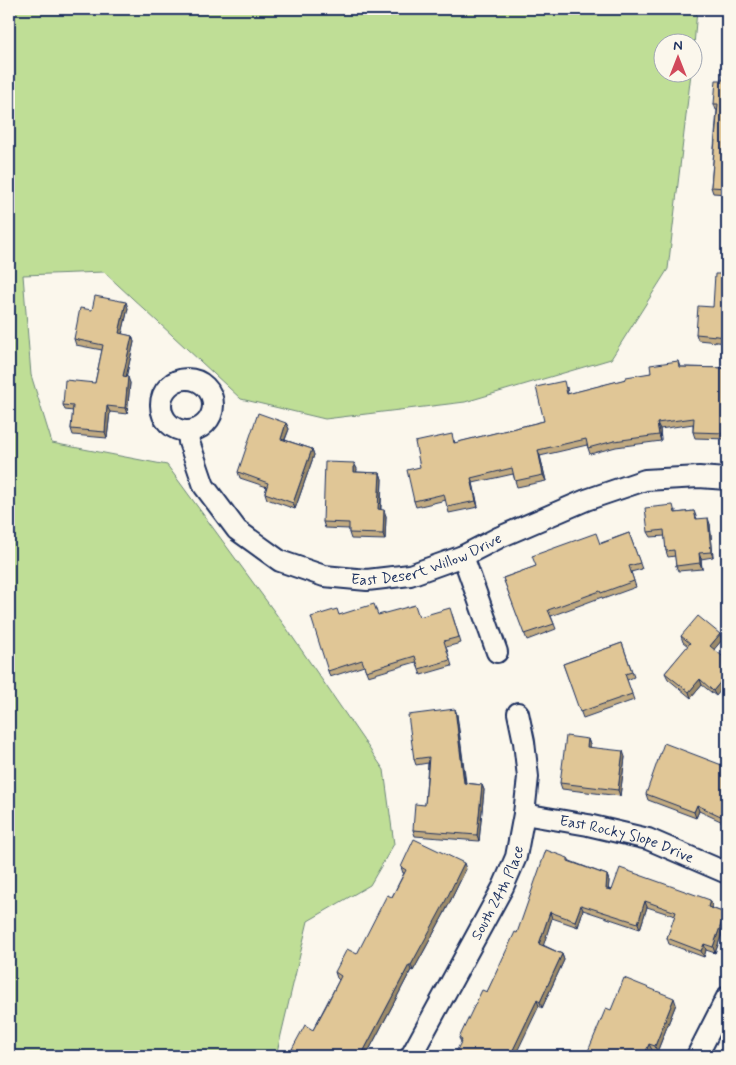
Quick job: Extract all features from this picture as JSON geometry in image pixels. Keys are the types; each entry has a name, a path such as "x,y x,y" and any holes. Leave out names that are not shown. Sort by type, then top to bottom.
{"street":[{"name":"East Desert Willow Drive","path":"188,431 189,442 204,486 238,530 280,561 324,576 367,580 410,575 464,556 500,537 586,500 645,480 699,477 727,479"},
{"path":"464,556 497,652"},
{"name":"South 24th Place","path":"411,1056 503,887 516,857 524,814 528,777 518,713"},
{"name":"East Rocky Slope Drive","path":"524,814 588,825 648,839 727,873"},
{"path":"697,1056 727,996"}],"green space":[{"path":"9,9 697,9 695,32 654,32 654,82 690,82 668,269 611,359 465,402 325,419 241,399 104,272 23,275 31,375 52,443 167,465 287,629 384,770 394,844 370,885 308,921 276,1056 9,1056"}],"building":[{"path":"722,10 727,10 727,188 711,187 718,104 714,104 716,80 723,80"},
{"path":"727,209 727,337 696,334 698,306 713,307 715,274 724,274"},
{"path":"95,296 126,302 119,333 132,336 123,376 128,377 125,408 107,406 105,432 71,429 73,406 63,405 65,380 95,383 103,345 74,339 80,308 92,310"},
{"path":"678,361 679,367 727,368 726,433 693,432 694,418 657,423 659,435 614,441 588,448 586,439 538,450 543,475 515,481 512,468 471,478 476,501 447,507 444,494 414,501 407,470 420,467 415,442 452,434 454,443 544,421 536,387 564,381 567,394 626,379 626,377 651,373 650,365"},
{"path":"258,413 286,423 281,439 312,449 293,503 265,493 268,483 238,472"},
{"path":"325,462 354,463 354,472 380,473 378,509 384,510 383,534 349,533 349,523 323,522"},
{"path":"673,505 675,513 694,511 696,519 708,518 711,552 699,553 700,563 676,566 674,550 666,551 664,530 648,532 645,508"},
{"path":"596,533 600,544 629,533 640,563 629,566 634,581 548,610 554,624 524,634 503,578 536,566 532,556"},
{"path":"374,604 378,615 415,605 419,617 450,608 459,637 444,641 450,660 419,669 415,656 366,671 362,660 328,671 311,617 337,609 339,615"},
{"path":"698,616 720,634 710,646 727,660 727,674 713,691 700,679 689,692 665,673 690,643 681,636"},
{"path":"622,643 632,672 625,674 632,694 580,712 563,664"},
{"path":"455,709 464,783 482,785 477,835 413,830 415,804 425,805 429,757 414,759 408,715"},
{"path":"566,736 588,739 587,747 623,751 618,790 560,783"},
{"path":"664,743 727,767 727,819 697,805 694,812 646,794"},
{"path":"414,839 464,863 442,908 411,965 409,965 361,1056 306,1056 292,1049 305,1025 313,1030 341,976 335,972 347,949 357,954 387,895 392,897 406,870 401,867"},
{"path":"546,850 568,858 568,861 607,875 606,889 612,890 620,868 710,900 708,907 725,913 713,947 704,944 701,951 667,938 676,912 645,901 638,923 581,905 575,921 550,912 539,944 562,954 540,1002 537,1000 510,1056 454,1056 462,1040 459,1038 482,990 487,992 515,932 517,933"},
{"path":"624,978 674,998 655,1046 649,1044 644,1056 586,1056 606,1008 611,1010"}]}
